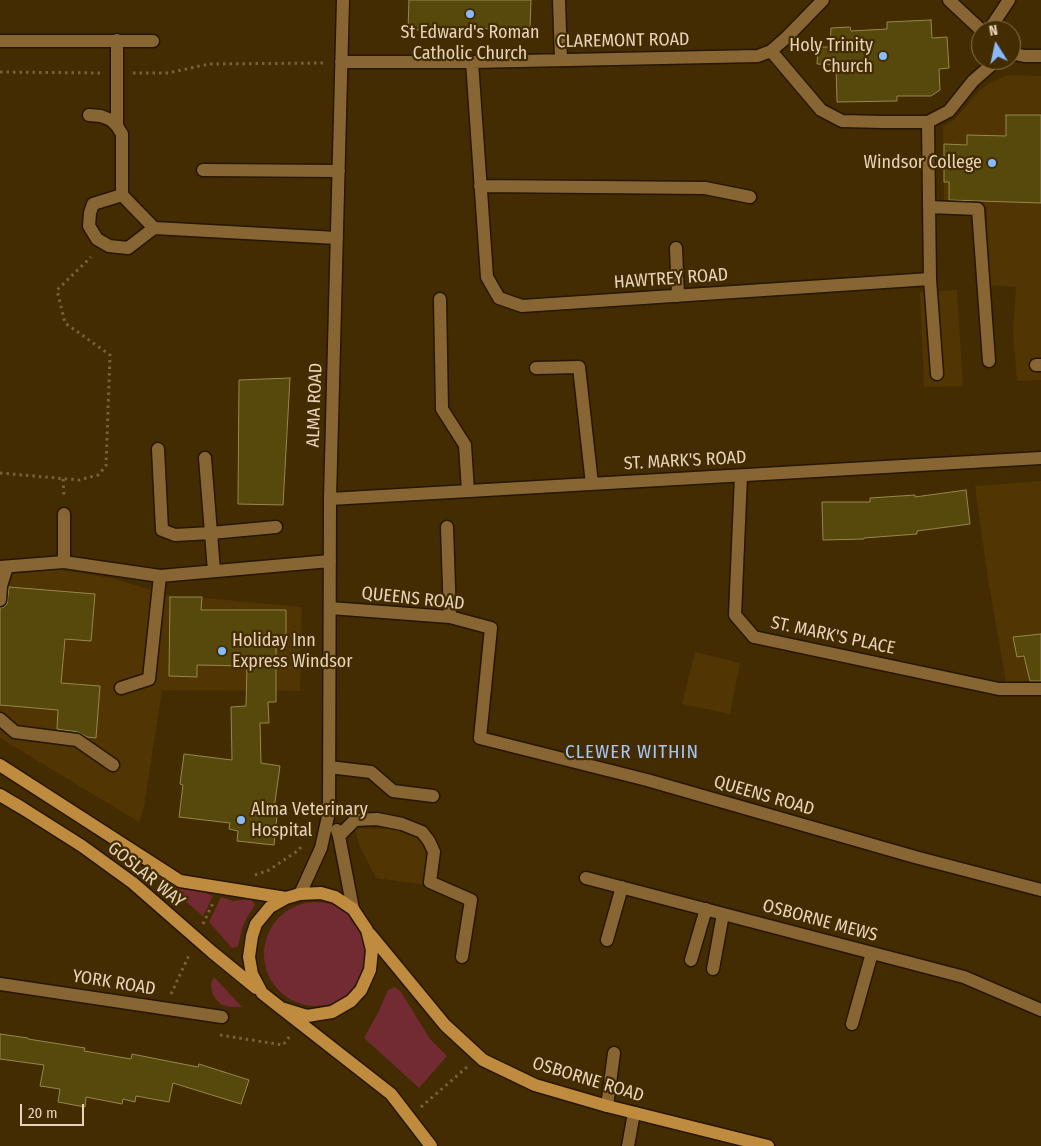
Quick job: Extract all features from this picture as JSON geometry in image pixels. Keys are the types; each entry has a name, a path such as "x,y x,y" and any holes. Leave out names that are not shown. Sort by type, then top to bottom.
{"main road":[{"name":"GOSLAR WAY","path":"0,765 180,881 286,898"},
{"name":"GOSLAR WAY","path":"0,795 82,846 133,883 262,993"},
{"path":"281,1008 307,1016 332,1012 351,1002 361,990 370,970 372,950 367,930 353,909 335,898 322,893 300,894 286,898 270,908 256,924 252,936 249,957 252,974 262,993 281,1008 300,1023 391,1094 431,1146"},
{"name":"OSBORNE ROAD","path":"367,930 445,1025 483,1060 535,1085 607,1106 768,1146"}],"street":[{"name":"ALMA ROAD","path":"300,894 321,848 329,812 330,499 343,0"},
{"path":"559,0 561,60"},
{"name":"CLAREMONT ROAD","path":"341,62 472,62 758,56 771,51 823,0"},
{"path":"949,0 971,20"},
{"path":"996,20 1009,0"},
{"path":"116,40 117,126"},
{"path":"0,41 153,40"},
{"path":"771,51 821,110 842,121 928,122 948,111 986,70"},
{"path":"1021,55 1041,56"},
{"name":"HAWTREY ROAD","path":"472,62 487,278 499,298 522,306 930,279"},
{"path":"89,115 101,116 111,120 122,134 122,195 154,228"},
{"path":"928,122 930,279 937,374"},
{"path":"204,170 339,172"},
{"path":"480,186 705,188 750,197"},
{"path":"122,195 93,204 90,213 88,226 98,239 109,246 128,248 154,228 337,238"},
{"path":"929,207 978,210 989,361"},
{"path":"676,248 678,296"},
{"path":"440,299 442,409 466,445 468,491"},
{"path":"536,368 579,367 592,484"},
{"path":"158,449 162,530 175,535 276,527"},
{"path":"205,458 214,571"},
{"name":"ST. MARK'S ROAD","path":"330,499 1041,458"},
{"name":"ST. MARK'S PLACE","path":"741,476 735,615 754,637 999,689 1041,689"},
{"path":"64,514 64,562"},
{"path":"447,527 450,618"},
{"path":"0,600 4,567 64,562 160,576 330,561"},
{"path":"121,688 149,679 160,576"},
{"name":"QUEENS ROAD","path":"330,608 450,618 491,628 480,738 647,780 915,857 1041,890"},
{"path":"0,719 15,732 77,740 114,765"},
{"path":"329,767 370,772 393,791 433,796"},
{"name":"ALMA ROAD","path":"329,812 339,836 353,909"},
{"path":"339,836 354,820 377,819 402,824 422,832 434,852 430,882 471,900 462,957"},
{"name":"OSBORNE MEWS","path":"586,878 964,977 1041,1010"},
{"path":"607,940 622,887"},
{"path":"691,960 706,909"},
{"path":"713,969 723,914"},
{"path":"852,1024 872,953"},
{"name":"YORK ROAD","path":"0,984 222,1017"},
{"path":"607,1106 614,1053"},
{"path":"628,1146 634,1113"}],"path":[{"path":"0,72 168,73 208,64 341,62"},
{"path":"0,473 79,480 98,475 106,466 110,355 65,323 57,290 91,257"},
{"path":"222,1017 219,1035 283,1045 300,1023"},
{"path":"409,1117 479,1056"}],"shaded area":[{"name":"Windsor College","path":"1007,75 1041,76 1041,380 1017,381 1013,332 1016,287 987,285 987,207 944,205 943,126 954,120 979,91 989,83"},
{"path":"957,290 963,386 924,387 920,292"},
{"path":"1041,481 1041,680 1006,682 988,579 975,486"},
{"path":"45,567 111,578 174,597 302,607 300,691 162,690 144,807 139,822 0,738 0,577"},
{"path":"695,652 740,663 730,714 682,704"},
{"path":"354,828 393,829 426,833 430,839 427,885 376,878 360,847"},
{"path":"135,859 180,883 213,896 203,916"},
{"path":"221,897 233,901 251,899 255,905 246,919 238,946 232,948 209,922"},
{"path":"316,902 336,906 353,917 364,934 368,954 364,974 353,991 336,1002 316,1006 296,1002 279,991 268,974 264,954 268,934 279,917 296,906"},
{"path":"214,977 242,1007 222,1005 215,998 211,983"},
{"path":"395,987 401,992 430,1039 447,1056 419,1088 364,1038 388,990"}],"building":[{"name":"St Edward's Roman Catholic Church","path":"409,0 531,0 530,28 408,30"},
{"name":"Holy Trinity Church","path":"931,20 932,38 947,37 949,68 939,69 940,90 931,96 897,96 897,101 837,102 836,65 817,64 818,47 830,47 831,28 850,27 851,31 887,29 887,22"},
{"path":"1006,115 1041,115 1041,203 949,200 949,182 944,182 944,144 967,145 967,135 1006,136"},
{"path":"290,378 283,505 238,504 239,380"},
{"path":"966,490 970,524 917,531 917,534 864,539 823,540 822,502 870,502 870,498 915,495 915,497"},
{"path":"9,587 95,594 91,641 65,639 61,683 100,686 96,738 87,737 78,732 57,729 58,710 0,705 0,608 7,604"},
{"path":"170,597 202,597 201,610 286,610 286,638 276,638 276,702 268,702 269,723 260,723 261,763 280,766 273,816 277,816 274,845 237,841 238,831 229,829 230,823 179,817 183,785 180,784 184,754 232,760 231,707 246,706 247,666 197,665 197,677 169,676"},
{"path":"1041,634 1041,681 1030,681 1024,656 1017,657 1013,637"},
{"path":"0,1034 85,1048 84,1051 131,1059 132,1054 198,1067 199,1064 249,1080 241,1104 173,1083 169,1102 136,1096 135,1102 123,1099 122,1104 86,1097 85,1107 58,1102 60,1089 40,1086 44,1065 0,1059"}],"place":[{"name":"St Edward's Roman Catholic Church","path":"470,14"},
{"name":"Holy Trinity Church","path":"883,56"},
{"name":"Windsor College","path":"992,163"},
{"name":"Holiday Inn Express Windsor","path":"222,651"},
{"name":"Alma Veterinary Hospital","path":"241,820"}],"district":[{"name":"CLEWER WITHIN","path":"632,753"}]}
